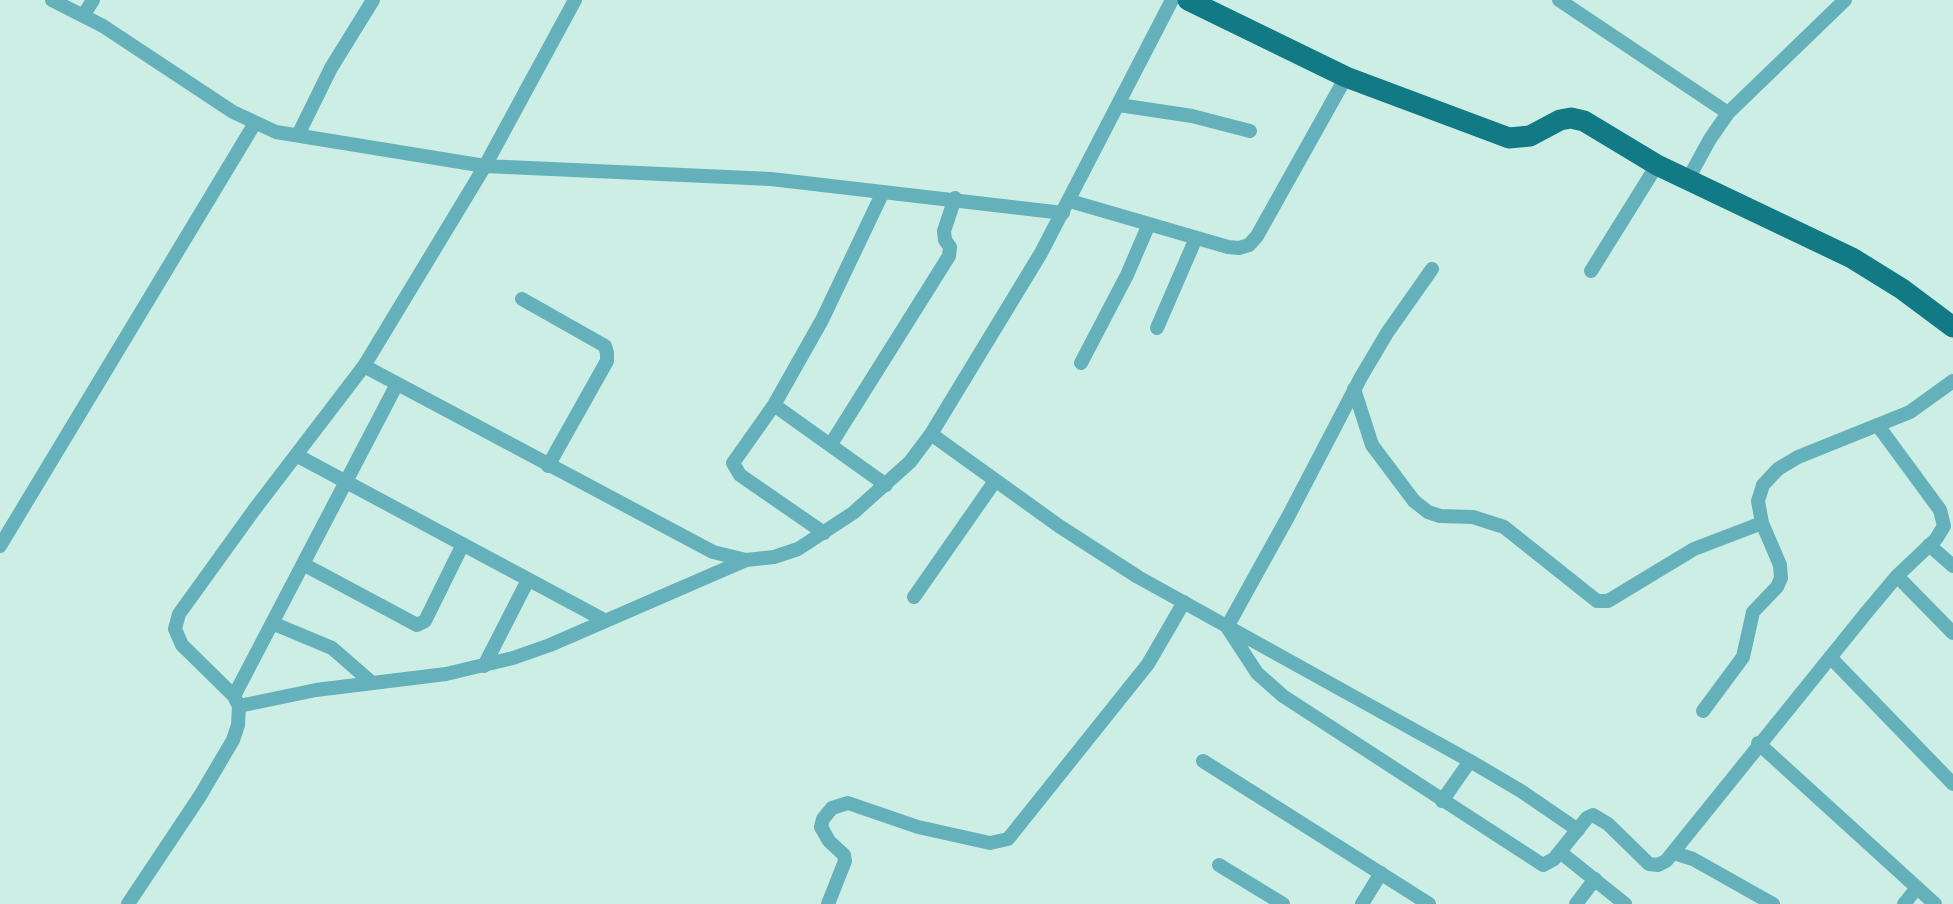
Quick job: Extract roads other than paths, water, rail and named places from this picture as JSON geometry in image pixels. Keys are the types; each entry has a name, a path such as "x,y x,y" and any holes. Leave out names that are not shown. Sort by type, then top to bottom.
{"main road":[{"path":"1188,0 1346,77 1509,138 1530,136 1560,120 1570,118 1584,121 1687,181 1852,258 1902,289 1953,327"}],"street":[{"path":"52,0 135,46 255,123 276,132 485,166 612,174 771,179 883,192 1066,207 1149,224 1239,248 1257,236 1346,77"},
{"path":"83,16 93,0"},
{"path":"298,135 332,68 373,0"},
{"path":"236,701 182,645 175,629 179,614 364,366 485,166 575,0"},
{"path":"236,701 446,674 484,666 550,645 746,560 774,557 790,552 853,513 909,462 931,434 1066,207 1172,0"},
{"path":"1559,0 1728,113"},
{"path":"1687,181 1710,139 1728,113 1845,0"},
{"path":"1119,105 1192,116 1250,131"},
{"path":"0,546 255,123"},
{"path":"1591,270 1657,165"},
{"path":"824,533 740,475 735,468 735,457 774,405 842,281 883,192"},
{"path":"831,444 949,256 950,247 944,235 955,198"},
{"path":"1081,363 1127,275 1149,224"},
{"path":"1157,328 1196,238"},
{"path":"1227,627 1289,515 1354,389 1387,333 1432,269"},
{"path":"522,299 598,342 604,346 607,353 607,361 548,466"},
{"path":"364,366 713,552 746,560"},
{"path":"1703,711 1743,657 1754,612 1777,587 1781,578 1780,565 1762,523 1758,501 1763,485 1778,469 1825,445 1878,427 1910,412 1953,381"},
{"path":"128,904 200,796 233,740 238,725 236,701 272,623 397,384"},
{"path":"1354,389 1372,445 1414,501 1428,512 1440,516 1473,517 1504,527 1597,601 1608,601 1694,549 1762,523"},
{"path":"774,405 886,484"},
{"path":"1227,627 1257,673 1283,696 1537,862 1549,864 1587,818 1593,815 1608,824 1649,864 1658,865 1674,853 1758,743 1897,576 1929,545 1944,526 1940,510 1878,427"},
{"path":"931,434 1069,532 1227,627 1470,761 1521,791 1578,830"},
{"path":"296,455 604,620"},
{"path":"914,597 995,481"},
{"path":"303,564 417,625 425,621 463,544"},
{"path":"1929,545 1953,566"},
{"path":"1897,576 1953,633"},
{"path":"484,666 528,580"},
{"path":"828,904 845,861 844,855 829,841 821,827 823,819 832,808 848,803 918,827 990,843 1008,839 1148,664 1184,602"},
{"path":"272,623 332,648 371,682"},
{"path":"1830,657 1953,784"},
{"path":"1758,743 1935,904"},
{"path":"1203,761 1429,904"},
{"path":"1442,801 1470,761"},
{"path":"1560,852 1625,904"},
{"path":"1674,853 1693,859 1773,904"},
{"path":"1219,865 1283,904"},
{"path":"1362,904 1381,873"},
{"path":"1576,904 1595,879"},
{"path":"1904,904 1916,889"}]}
